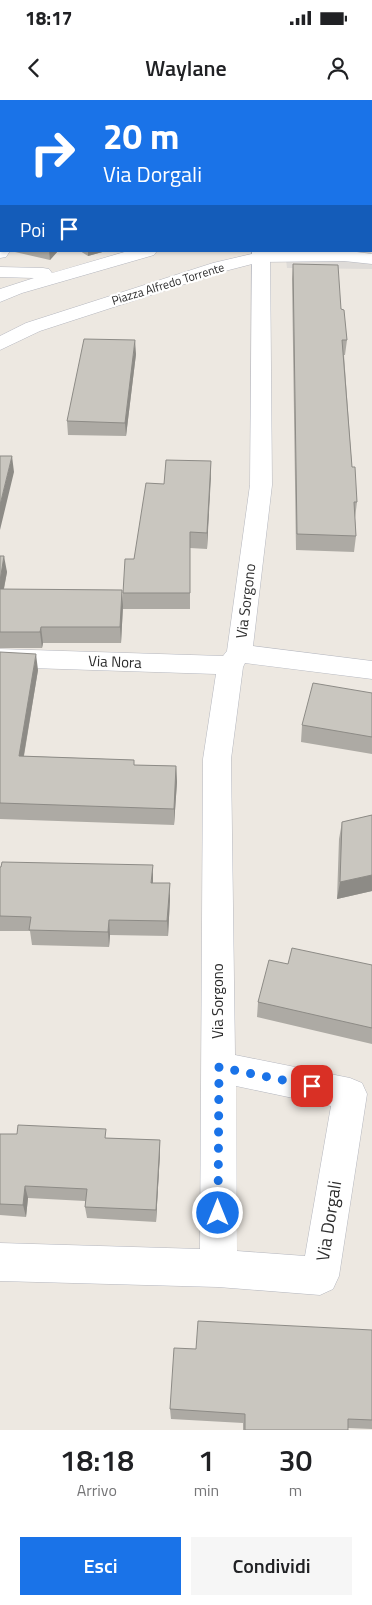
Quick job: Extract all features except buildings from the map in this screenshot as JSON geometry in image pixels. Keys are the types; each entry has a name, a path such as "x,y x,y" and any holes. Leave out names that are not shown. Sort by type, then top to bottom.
{"street":[{"path":"5,296 72,273 145,252"},
{"name":"Piazza Alfredo Torrente","path":"0,344 33,327 260,254 344,256 372,259"},
{"name":"Via Sorgono","path":"219,1067 217,759 235,659 261,485 260,254"},
{"path":"3,272 72,273"},
{"path":"3,272 16,278 18,281 5,296"},
{"name":"Via Nora","path":"0,658 235,659 372,670"},
{"path":"218,1268 219,1067"},
{"name":"Via Dorgali","path":"0,1262 218,1268 320,1276 361,1097 219,1067"}],"shaded area":[{"path":"285,252 372,252 372,269 287,268"}],"route":[{"path":"218,1213 219,1067 312,1086"}]}
